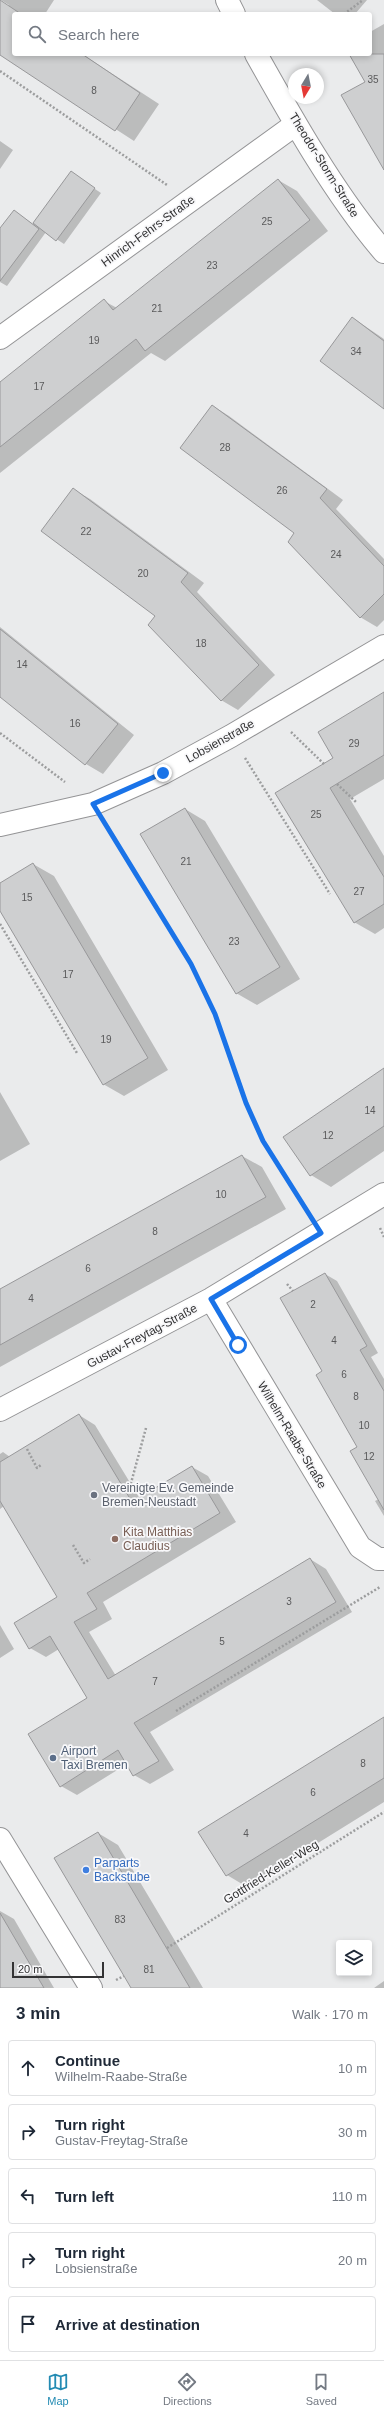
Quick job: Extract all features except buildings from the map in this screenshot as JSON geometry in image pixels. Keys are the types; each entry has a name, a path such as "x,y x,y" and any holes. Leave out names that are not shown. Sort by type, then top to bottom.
{"street":[{"path":"227,0 233,12"},
{"name":"Theodor-Storm-Straße","path":"257,56 296,124 364,228 384,252"},
{"name":"Hinrich-Fehrs-Straße","path":"0,338 296,124"},
{"name":"Lobsienstraße","path":"0,825 93,804 163,773 231,736 384,646"},
{"name":"Gustav-Freytag-Straße","path":"0,1410 211,1299 384,1194"},
{"name":"Wilhelm-Raabe-Straße","path":"211,1299 360,1547 378,1559 384,1559"},
{"path":"0,1839 89,1988"}],"path":[{"path":"347,12 363,0"},
{"path":"0,71 171,188 186,204"},
{"path":"270,713 324,764"},
{"path":"0,733 93,804 191,964 215,1014 246,1103 263,1141 321,1233"},
{"path":"231,736 330,894"},
{"path":"337,784 356,802"},
{"path":"0,924 77,1053"},
{"path":"123,1487 131,1483 146,1428"},
{"path":"27,1449 37,1468 42,1464"},
{"path":"73,1545 84,1563 90,1559"},
{"path":"176,1711 384,1584"},
{"name":"Gottfried-Keller-Weg","path":"167,1948 384,1812"}],"place":[{"name":"Vereinigte Ev. Gemeinde Bremen-Neustadt","path":"94,1495"},
{"name":"Kita Matthias Claudius","path":"115,1539"},
{"name":"Airport Taxi Bremen","path":"53,1758"},
{"name":"Parparts Backstube","path":"86,1870"}],"route":[{"path":"163,773 93,804 191,964 215,1014 246,1103 263,1141 321,1233 211,1299 238,1345"}]}
